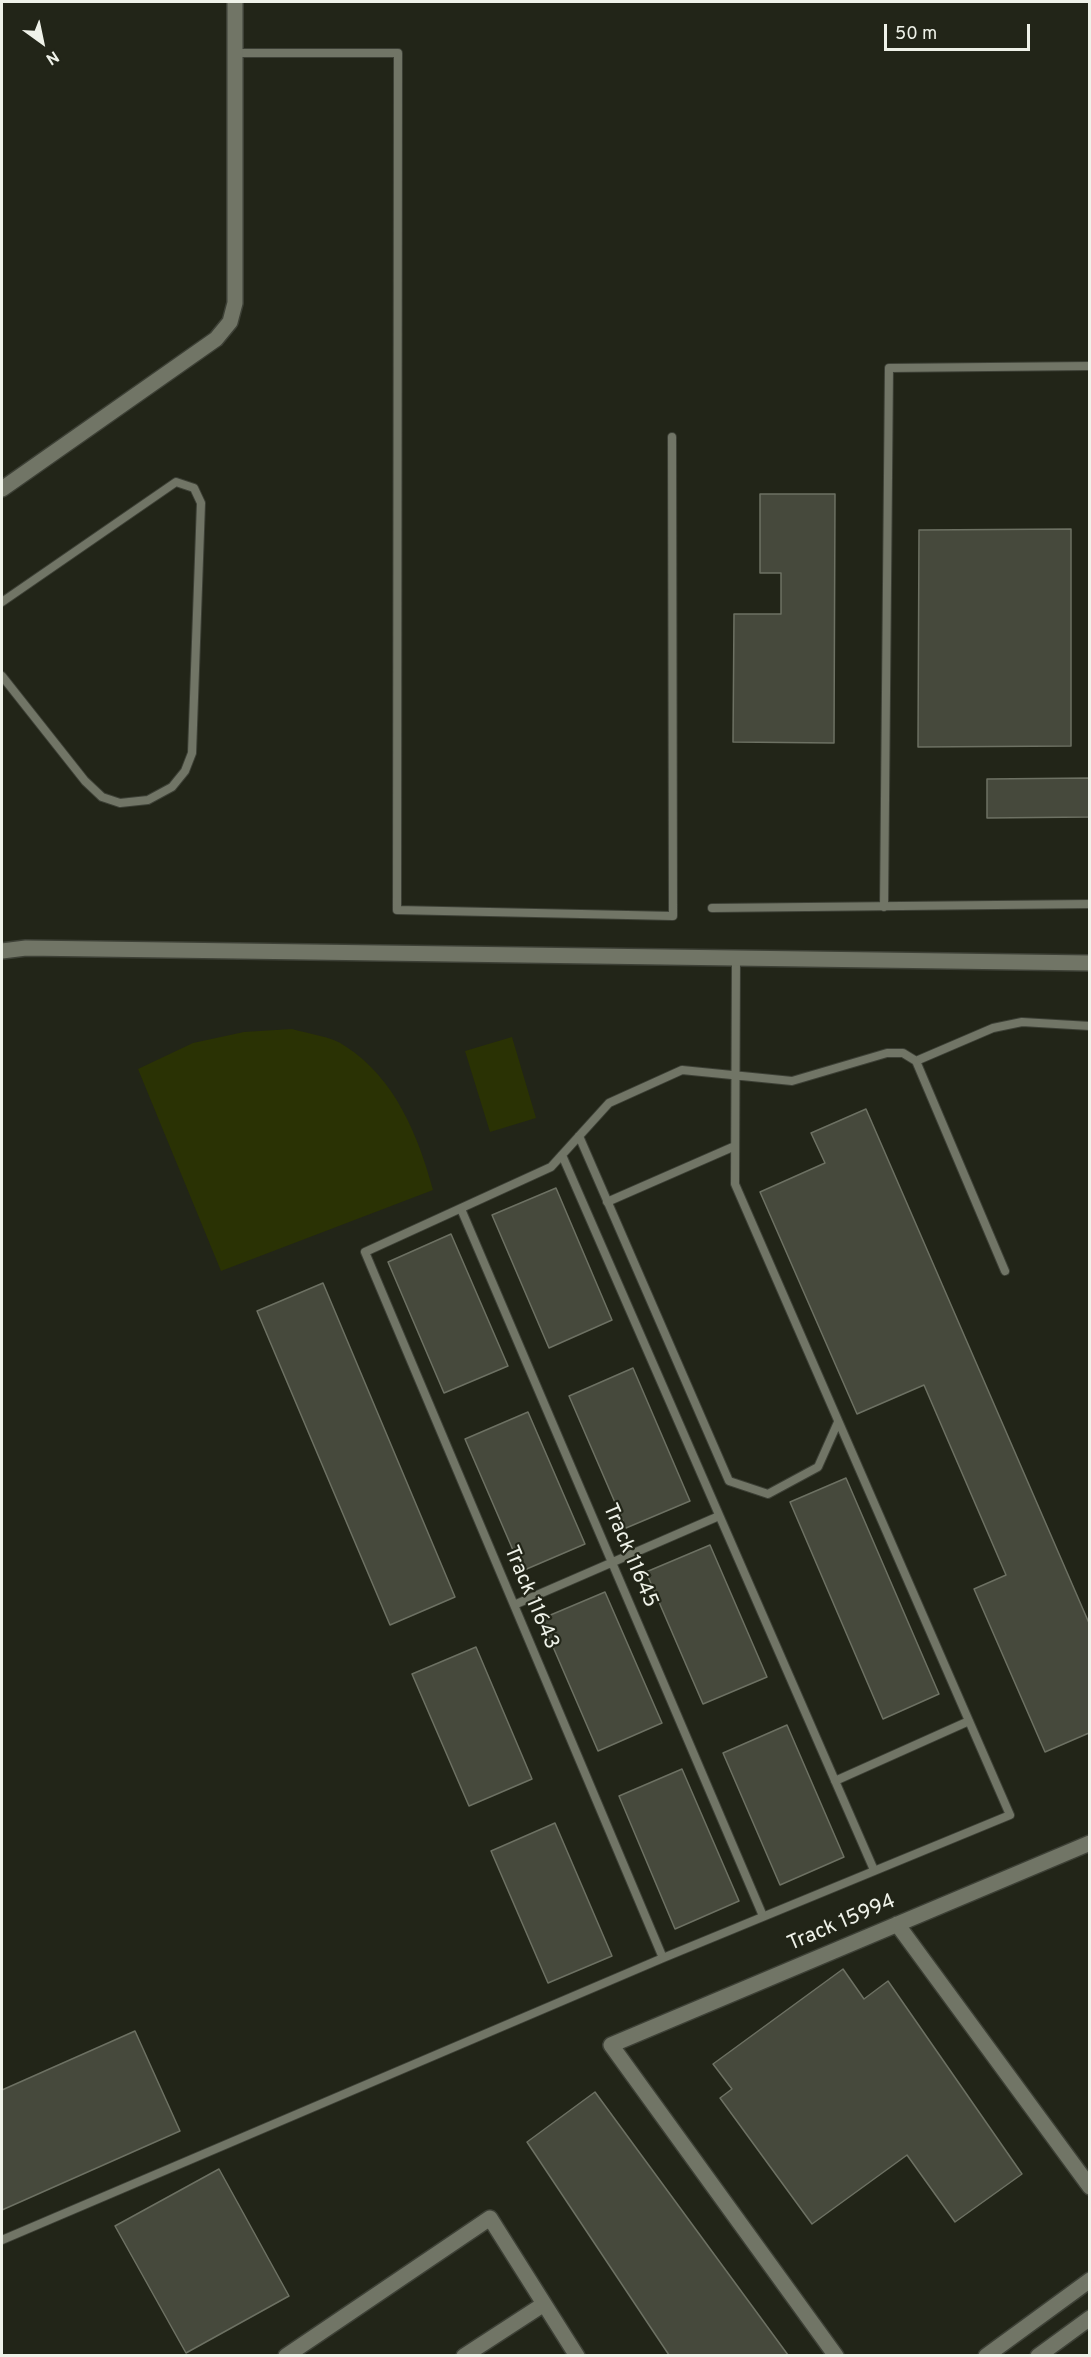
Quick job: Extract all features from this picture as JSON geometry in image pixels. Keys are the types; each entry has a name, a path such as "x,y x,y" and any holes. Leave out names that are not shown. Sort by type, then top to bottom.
{"street":[{"path":"2,489 216,339 230,322 235,303 234,2"},
{"path":"2,951 26,948 736,960 1089,963"},
{"name":"Track 15994","path":"836,2355 611,2045 1089,1843"},
{"path":"897,1924 1089,2187"},
{"path":"286,2355 490,2218 576,2355"},
{"path":"986,2355 1089,2280"},
{"path":"464,2355 544,2304"},
{"path":"1038,2355 1089,2318"}],"lane":[{"path":"234,53 398,53 398,910 673,916 672,436"},
{"path":"884,907 889,368 1089,366"},
{"path":"2,602 176,482 194,488 201,503 192,753 185,771 172,787 148,800 120,803 102,797 85,781 2,676"},
{"path":"712,908 1089,904"},
{"path":"2,2240 663,1958 1010,1815 735,1184 736,960"},
{"path":"916,1061 993,1028 1012,1024 1022,1022 1089,1026"},
{"path":"461,1209 551,1167 609,1103 682,1070 792,1081 887,1053 903,1053 916,1061 1005,1271"},
{"path":"579,1136 729,1481 768,1494 818,1467 838,1422"},
{"path":"608,1202 735,1146"},
{"path":"562,1155 874,1870"},
{"name":"Track 11643","path":"461,1209 365,1252 663,1958"},
{"name":"Track 11645","path":"461,1209 763,1916"},
{"path":"514,1605 719,1516"},
{"path":"835,1780 969,1721"}],"green space":[{"path":"292,1029 326,1038 345,1046 378,1074 391,1091 412,1129 433,1190 221,1271 138,1069 193,1043 244,1032"},
{"path":"512,1037 536,1118 490,1132 465,1051"}],"building":[{"path":"760,494 835,494 834,743 733,742 734,614 781,614 781,573 760,573"},
{"path":"1071,529 1071,746 918,747 919,530"},
{"path":"1089,778 1089,817 987,818 987,779"},
{"path":"866,1109 1089,1623 1089,1733 1045,1752 974,1589 1006,1575 924,1385 857,1414 760,1192 825,1163 811,1133"},
{"path":"556,1188 612,1320 549,1348 492,1215"},
{"path":"451,1234 508,1366 444,1393 388,1262"},
{"path":"323,1283 455,1597 390,1625 257,1311"},
{"path":"633,1368 690,1501 626,1528 569,1396"},
{"path":"528,1412 585,1544 522,1571 465,1439"},
{"path":"846,1478 939,1694 883,1719 790,1502"},
{"path":"710,1545 767,1677 703,1704 646,1572"},
{"path":"605,1592 662,1723 598,1751 541,1619"},
{"path":"476,1647 532,1779 469,1806 412,1674"},
{"path":"787,1725 844,1857 780,1885 723,1753"},
{"path":"682,1769 739,1901 675,1929 619,1796"},
{"path":"555,1823 612,1956 548,1983 491,1851"},
{"path":"843,1969 864,1999 888,1981 1022,2174 955,2222 907,2155 812,2224 720,2098 732,2089 713,2064"},
{"path":"135,2031 180,2131 2,2210 2,2090"},
{"path":"595,2092 788,2355 669,2355 527,2142"},
{"path":"219,2169 289,2296 186,2353 115,2226"}]}
